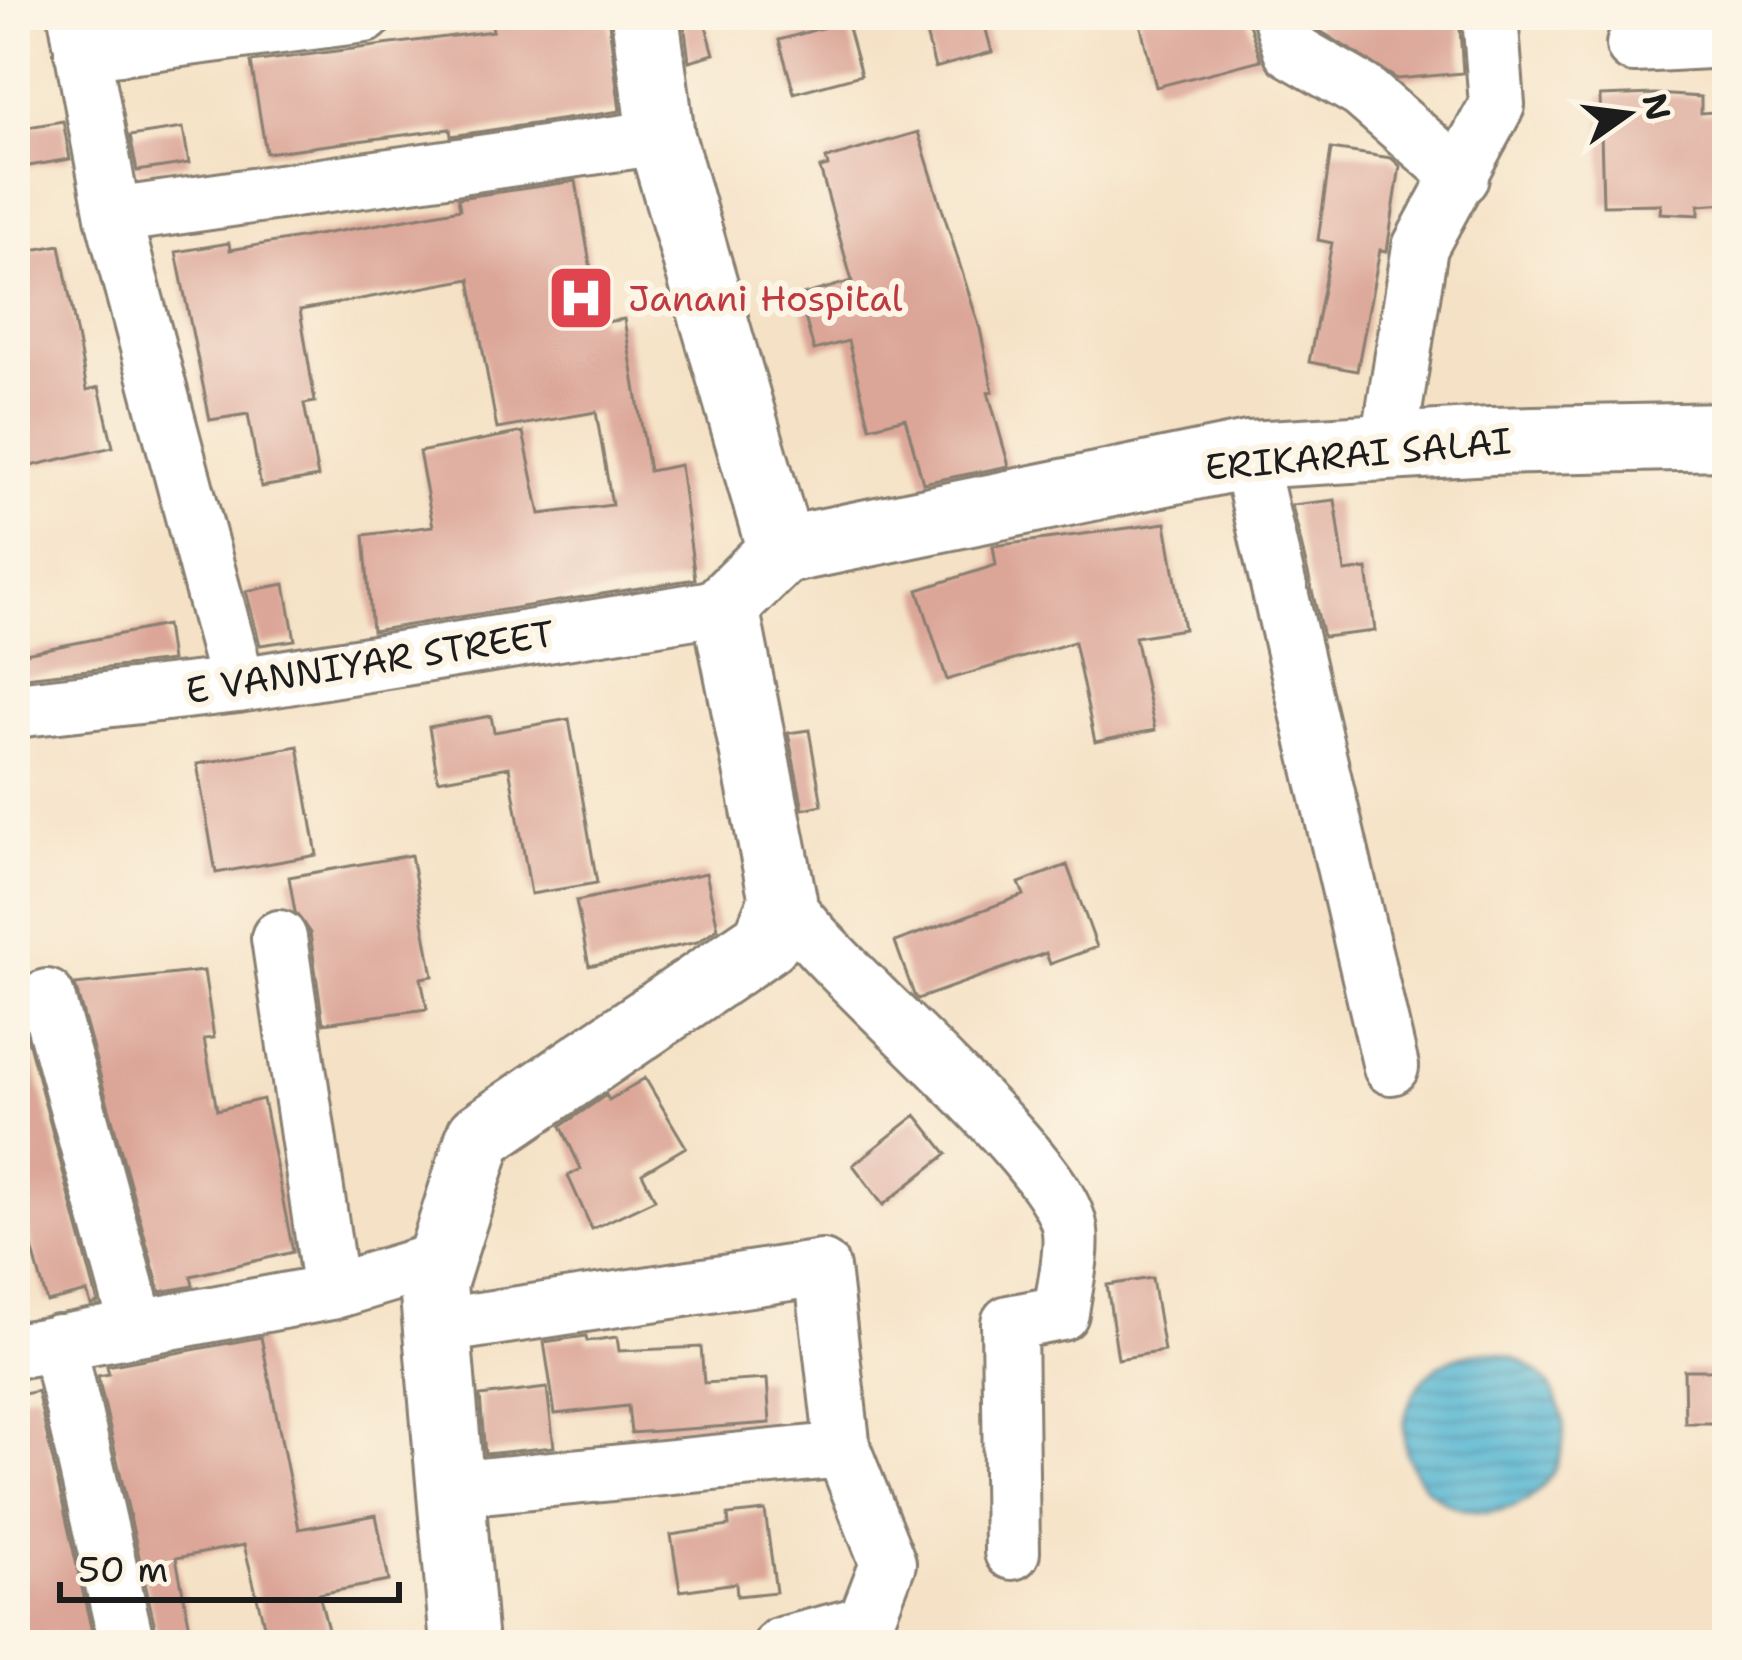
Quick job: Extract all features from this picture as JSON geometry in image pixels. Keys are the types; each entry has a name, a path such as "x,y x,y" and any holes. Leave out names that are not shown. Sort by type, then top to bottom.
{"main road":[{"path":"464,1645 433,1284 480,1136 766,940 782,900 725,606 781,551 661,137 645,15"},
{"name":"ERIKARAI SALAI","path":"781,551 1248,455 1727,436"}],"street":[{"path":"238,685 113,216 79,34 365,15"},
{"path":"1280,15 1291,50 1362,91 1461,177"},
{"path":"1388,449 1420,247 1497,105 1490,15"},
{"path":"1634,45 1727,40"},
{"path":"113,216 661,137"},
{"path":"1248,455 1391,1067"},
{"name":"E VANNIYAR STREET","path":"15,710 238,685 725,606"},
{"path":"782,900 823,955 1028,1158 1070,1229 1061,1313 1010,1323 1012,1552"},
{"path":"280,938 331,1292"},
{"path":"47,997 136,1326"},
{"path":"127,1645 36,1347 331,1292 441,1259"},
{"path":"440,1326 822,1268 843,1450 888,1563 867,1634 781,1645"},
{"path":"450,1489 843,1450"}],"water":[{"path":"1484,1352 1515,1358 1540,1376 1558,1401 1564,1432 1558,1463 1540,1488 1515,1506 1484,1512 1453,1506 1428,1488 1410,1463 1404,1432 1410,1401 1428,1376 1453,1358"}],"building":[{"path":"491,15 608,15 620,111 451,136 450,129 266,153 251,62 493,31"},
{"path":"683,15 703,15 714,54 689,61"},
{"path":"921,15 982,15 992,52 935,68"},
{"path":"1138,15 1246,15 1261,60 1156,87"},
{"path":"1313,15 1459,15 1463,73 1397,79 1317,29"},
{"path":"846,21 861,75 794,93 779,40"},
{"path":"1600,96 1701,97 1701,113 1727,111 1727,203 1699,205 1699,215 1660,213 1661,204 1603,205"},
{"path":"63,121 70,159 23,167 17,129"},
{"path":"183,128 189,163 137,171 130,136"},
{"path":"918,132 980,329 993,391 988,392 1009,466 923,483 905,418 870,427 848,341 814,350 799,296 852,281 820,168 828,166 826,159"},
{"path":"1331,149 1391,158 1400,166 1387,251 1380,250 1357,371 1309,362 1332,243 1318,240"},
{"path":"576,181 600,323 624,319 649,471 680,465 695,579 372,631 364,535 433,526 419,452 523,432 540,514 612,505 596,412 497,429 470,279 300,310 315,402 304,404 318,477 261,487 248,414 210,420 176,252 229,243 230,250 363,227 460,209 458,198"},
{"path":"60,245 87,390 99,387 113,447 27,467 15,418 15,253"},
{"path":"1335,500 1345,572 1367,569 1375,631 1323,637 1292,505"},
{"path":"1166,523 1184,629 1135,637 1155,730 1095,742 1074,642 947,680 918,590 996,565 993,546"},
{"path":"285,584 295,640 260,645 246,591"},
{"path":"166,625 171,661 15,678 15,655"},
{"path":"491,716 494,732 569,719 597,883 531,894 509,767 438,780 429,727"},
{"path":"809,730 822,805 803,809 788,733"},
{"path":"298,746 317,855 216,873 197,764"},
{"path":"411,855 433,976 421,978 427,1009 323,1023 310,933 295,912 289,877"},
{"path":"1067,865 1097,947 1050,964 1046,953 918,999 914,995 895,942 1024,895 1019,883"},
{"path":"706,873 718,928 697,942 589,966 576,901"},
{"path":"204,971 214,1038 204,1039 217,1110 263,1099 293,1252 191,1276 193,1286 160,1292 75,985"},
{"path":"15,995 98,1303 91,1305 87,1292 47,1302 21,1207 15,1209"},
{"path":"645,1078 686,1147 642,1173 655,1199 592,1229 568,1176 581,1169 561,1126 606,1095 609,1100"},
{"path":"916,1115 947,1154 883,1205 853,1165"},
{"path":"1152,1278 1164,1351 1118,1359 1107,1285"},
{"path":"586,1336 587,1341 617,1337 619,1351 701,1347 704,1383 767,1379 770,1423 631,1433 628,1406 555,1414 544,1342"},
{"path":"261,1337 299,1529 376,1515 389,1581 319,1594 332,1645 269,1645 244,1545 176,1558 191,1633 158,1640 98,1376 109,1374 107,1366"},
{"path":"1684,1370 1727,1370 1727,1423 1685,1423"},
{"path":"547,1388 554,1447 485,1454 480,1396"},
{"path":"37,1391 95,1645 15,1645 15,1396"},
{"path":"765,1511 776,1592 737,1596 736,1583 680,1591 671,1535 729,1526 728,1515"}],"place":[{"name":"Janani Hospital","path":"581,298"}]}
